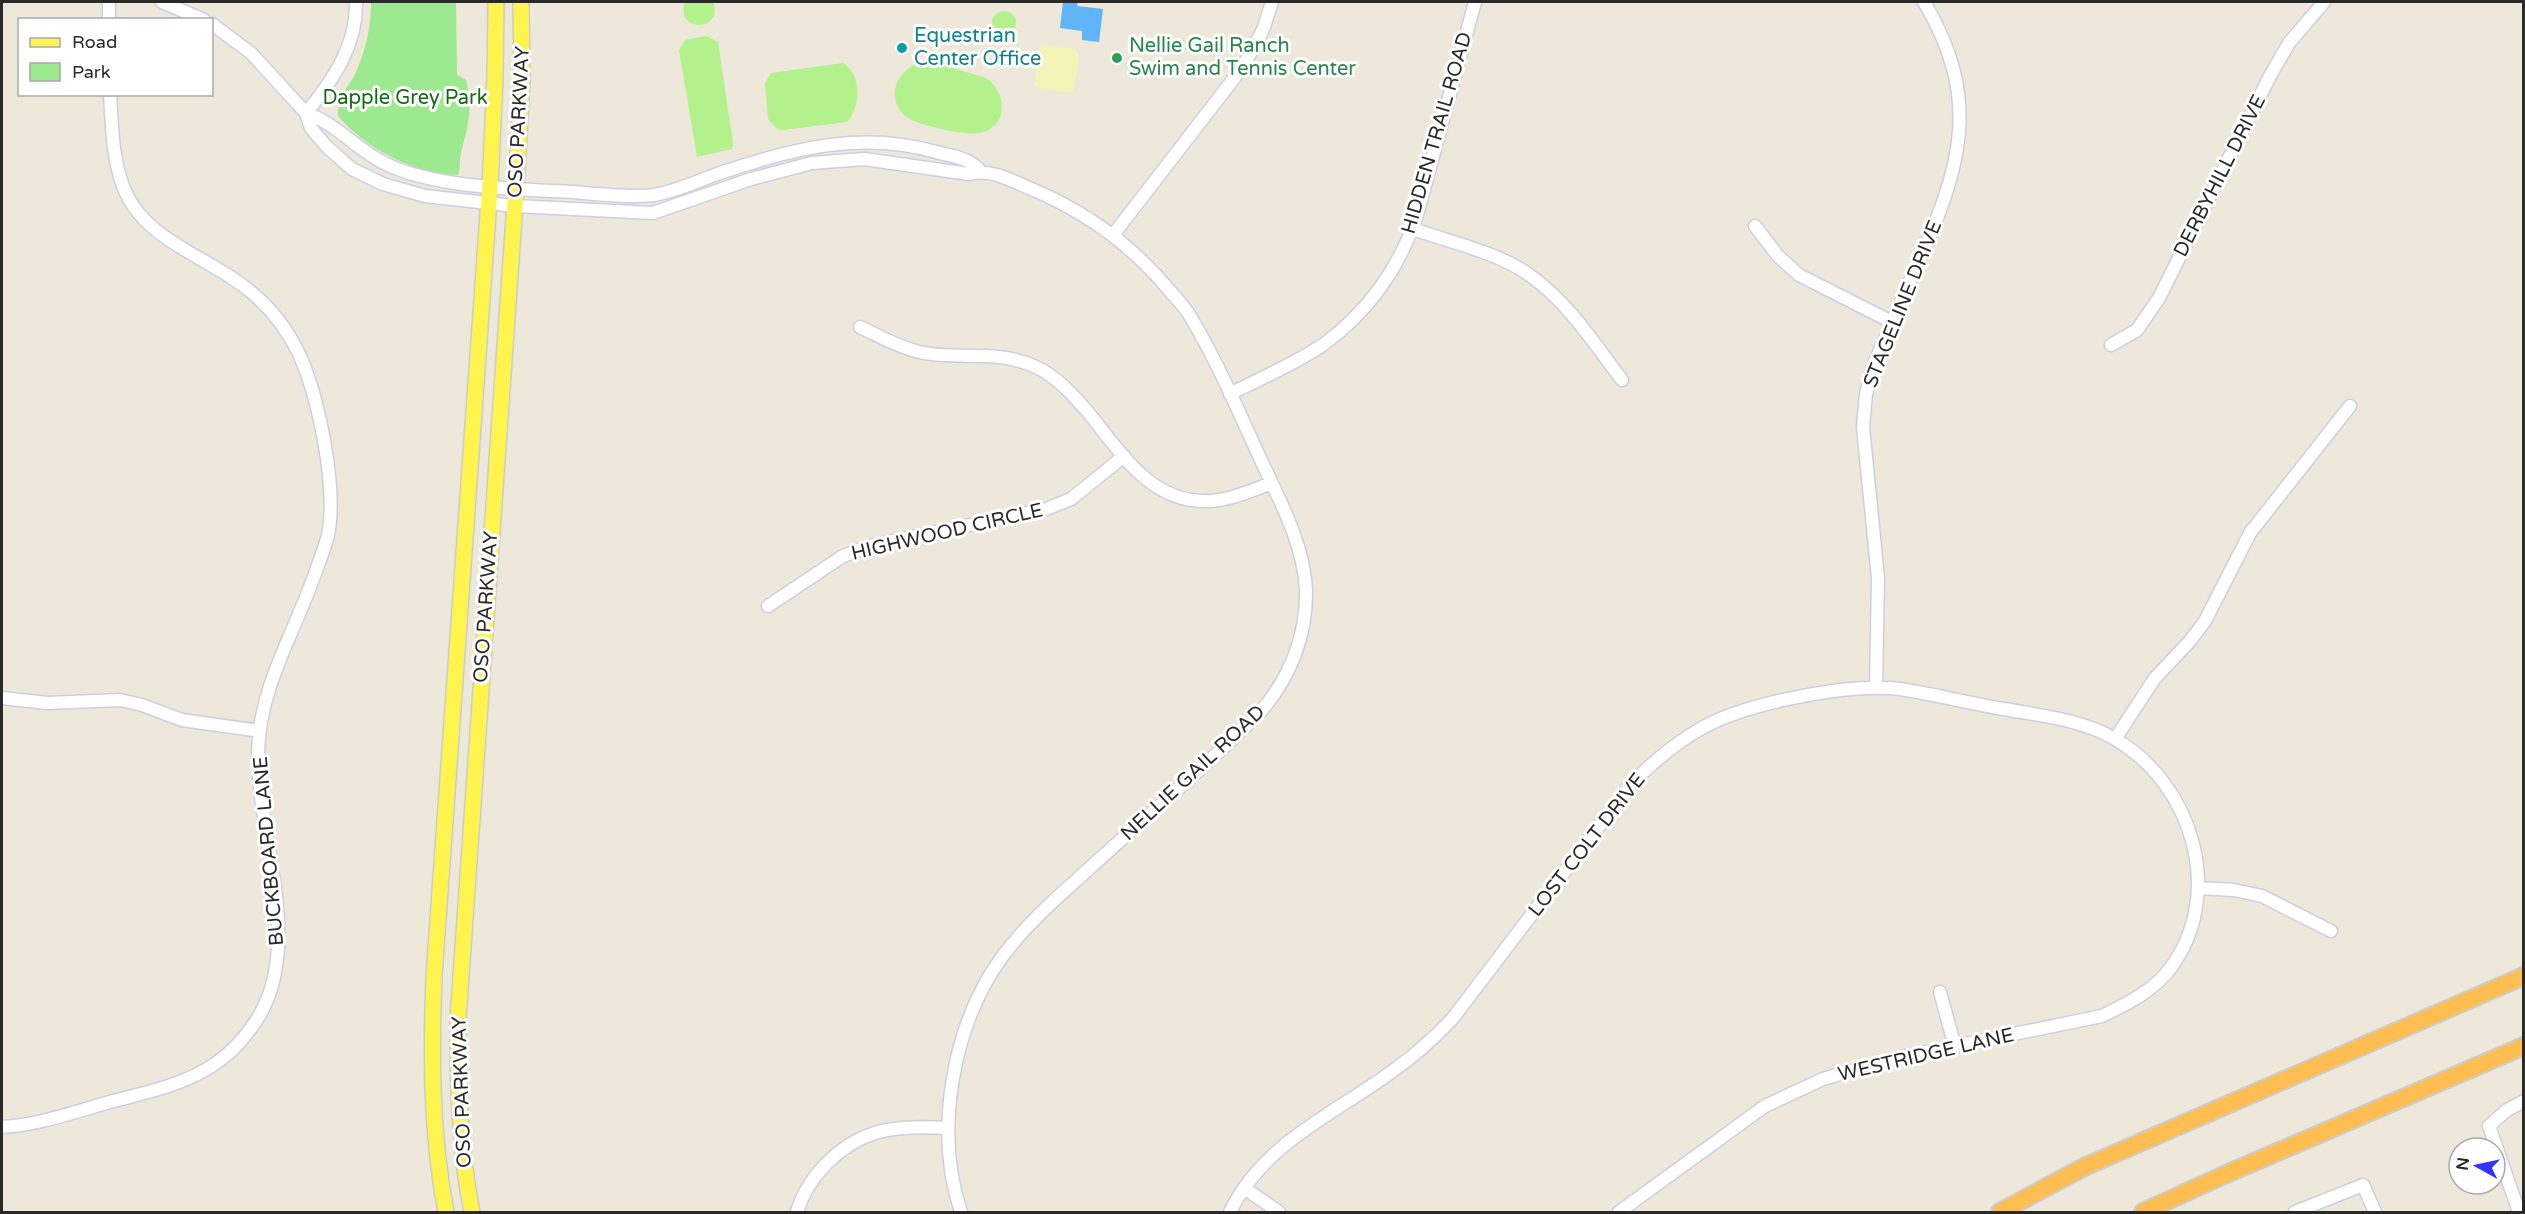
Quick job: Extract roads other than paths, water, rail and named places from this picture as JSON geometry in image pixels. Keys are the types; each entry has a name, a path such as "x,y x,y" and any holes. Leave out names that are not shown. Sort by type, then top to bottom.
{"highway":[{"path":"2000,1212 2084,1167 2523,976"},
{"path":"2144,1212 2224,1174 2523,1046"}],"main road":[{"name":"OSO PARKWAY","path":"446,1212 436,1141 433,1092 434,976 489,186 495,78 496,2"},
{"name":"OSO PARKWAY","path":"472,1212 460,1125 459,1008 515,206 522,69 521,2"}],"street":[{"path":"108,18 109,2"},
{"path":"162,2 200,18"},
{"path":"306,113 325,90 346,54 352,35 356,2"},
{"path":"1113,235 1242,68 1263,30 1272,2"},
{"name":"HIDDEN TRAIL ROAD","path":"1230,394 1296,360 1339,332 1369,303 1388,279 1413,229 1475,2"},
{"name":"STAGELINE DRIVE","path":"1876,688 1878,578 1863,427 1866,394 1872,369 1941,211 1957,154 1959,128 1959,96 1953,69 1941,32 1924,2"},
{"name":"DERBYHILL DRIVE","path":"2111,345 2137,330 2158,298 2270,76 2289,43 2324,2"},
{"name":"NELLIE GAIL ROAD","path":"213,25 250,53 306,113 311,128 326,146 352,169 383,184 425,196 487,204 653,213 751,179 812,163 864,159 969,174 980,171 1010,180 1067,206 1113,235 1160,278 1189,314 1272,483 1297,544 1306,589 1302,631 1284,680 1275,694 1244,728 1041,913 1001,958 980,997 964,1034 953,1077 948,1128 952,1172 961,1212"},
{"name":"BUCKBOARD LANE","path":"2,1128 29,1125 178,1083 211,1067 238,1044 258,1019 272,989 278,957 278,926 258,754 263,706 273,674 312,581 329,532 330,504 321,426 300,356 274,315 260,299 241,284 149,225 133,206 123,187 114,157 110,96"},
{"name":"NELLIE GAIL ROAD","path":"306,113 324,119 362,150 412,175 516,189 655,195 755,161 814,145 867,141 919,147 974,163 980,171"},
{"path":"1755,226 1779,256 1799,275 1892,322"},
{"path":"1413,229 1509,263 1526,272 1547,288 1574,317 1622,380"},
{"path":"860,327 893,343 920,352 947,355 995,355 1019,360 1039,369 1058,381 1079,401 1137,474 1151,485 1172,494 1209,501 1229,498 1272,483"},
{"path":"2115,739 2155,678 2205,621 2250,533 2350,406"},
{"name":"HIGHWOOD CIRCLE","path":"768,606 843,556 873,545 1046,509 1071,499 1124,456"},
{"name":"LOST COLT DRIVE","path":"1230,1212 1244,1188 1291,1137 1398,1068 1453,1018 1476,991 1631,784 1655,760 1703,727 1733,714 1809,694 1876,688 1898,689 2079,725 2115,739 2153,771 2169,791 2184,817 2194,845 2199,868 2199,888"},
{"path":"2,698 47,703 120,700 142,705 182,720 260,731"},
{"path":"2199,888 2234,890 2262,896 2331,931"},
{"name":"WESTRIDGE LANE","path":"1618,1212 1742,1121 1790,1094 1858,1067 2102,1016 2128,1004 2150,989 2169,970 2189,936 2199,888"},
{"path":"1940,992 1955,1047"},
{"path":"2519,1212 2489,1126 2507,1110 2523,1101"},
{"path":"797,1212 809,1186 830,1160 855,1142 876,1133 903,1129 948,1128"},
{"path":"2295,1212 2363,1185 2375,1212"},
{"path":"1244,1188 1279,1212"}],"water":[{"path":"1063,2 1078,2 1077,6 1103,9 1099,42 1082,40 1082,31 1060,28"}],"place":[{"name":"Equestrian Center Office","path":"902,48"},
{"name":"Nellie Gail Ranch Swim and Tennis Center","path":"1117,58"}],"park label":[{"name":"Dapple Grey Park","path":"405,98"}]}
